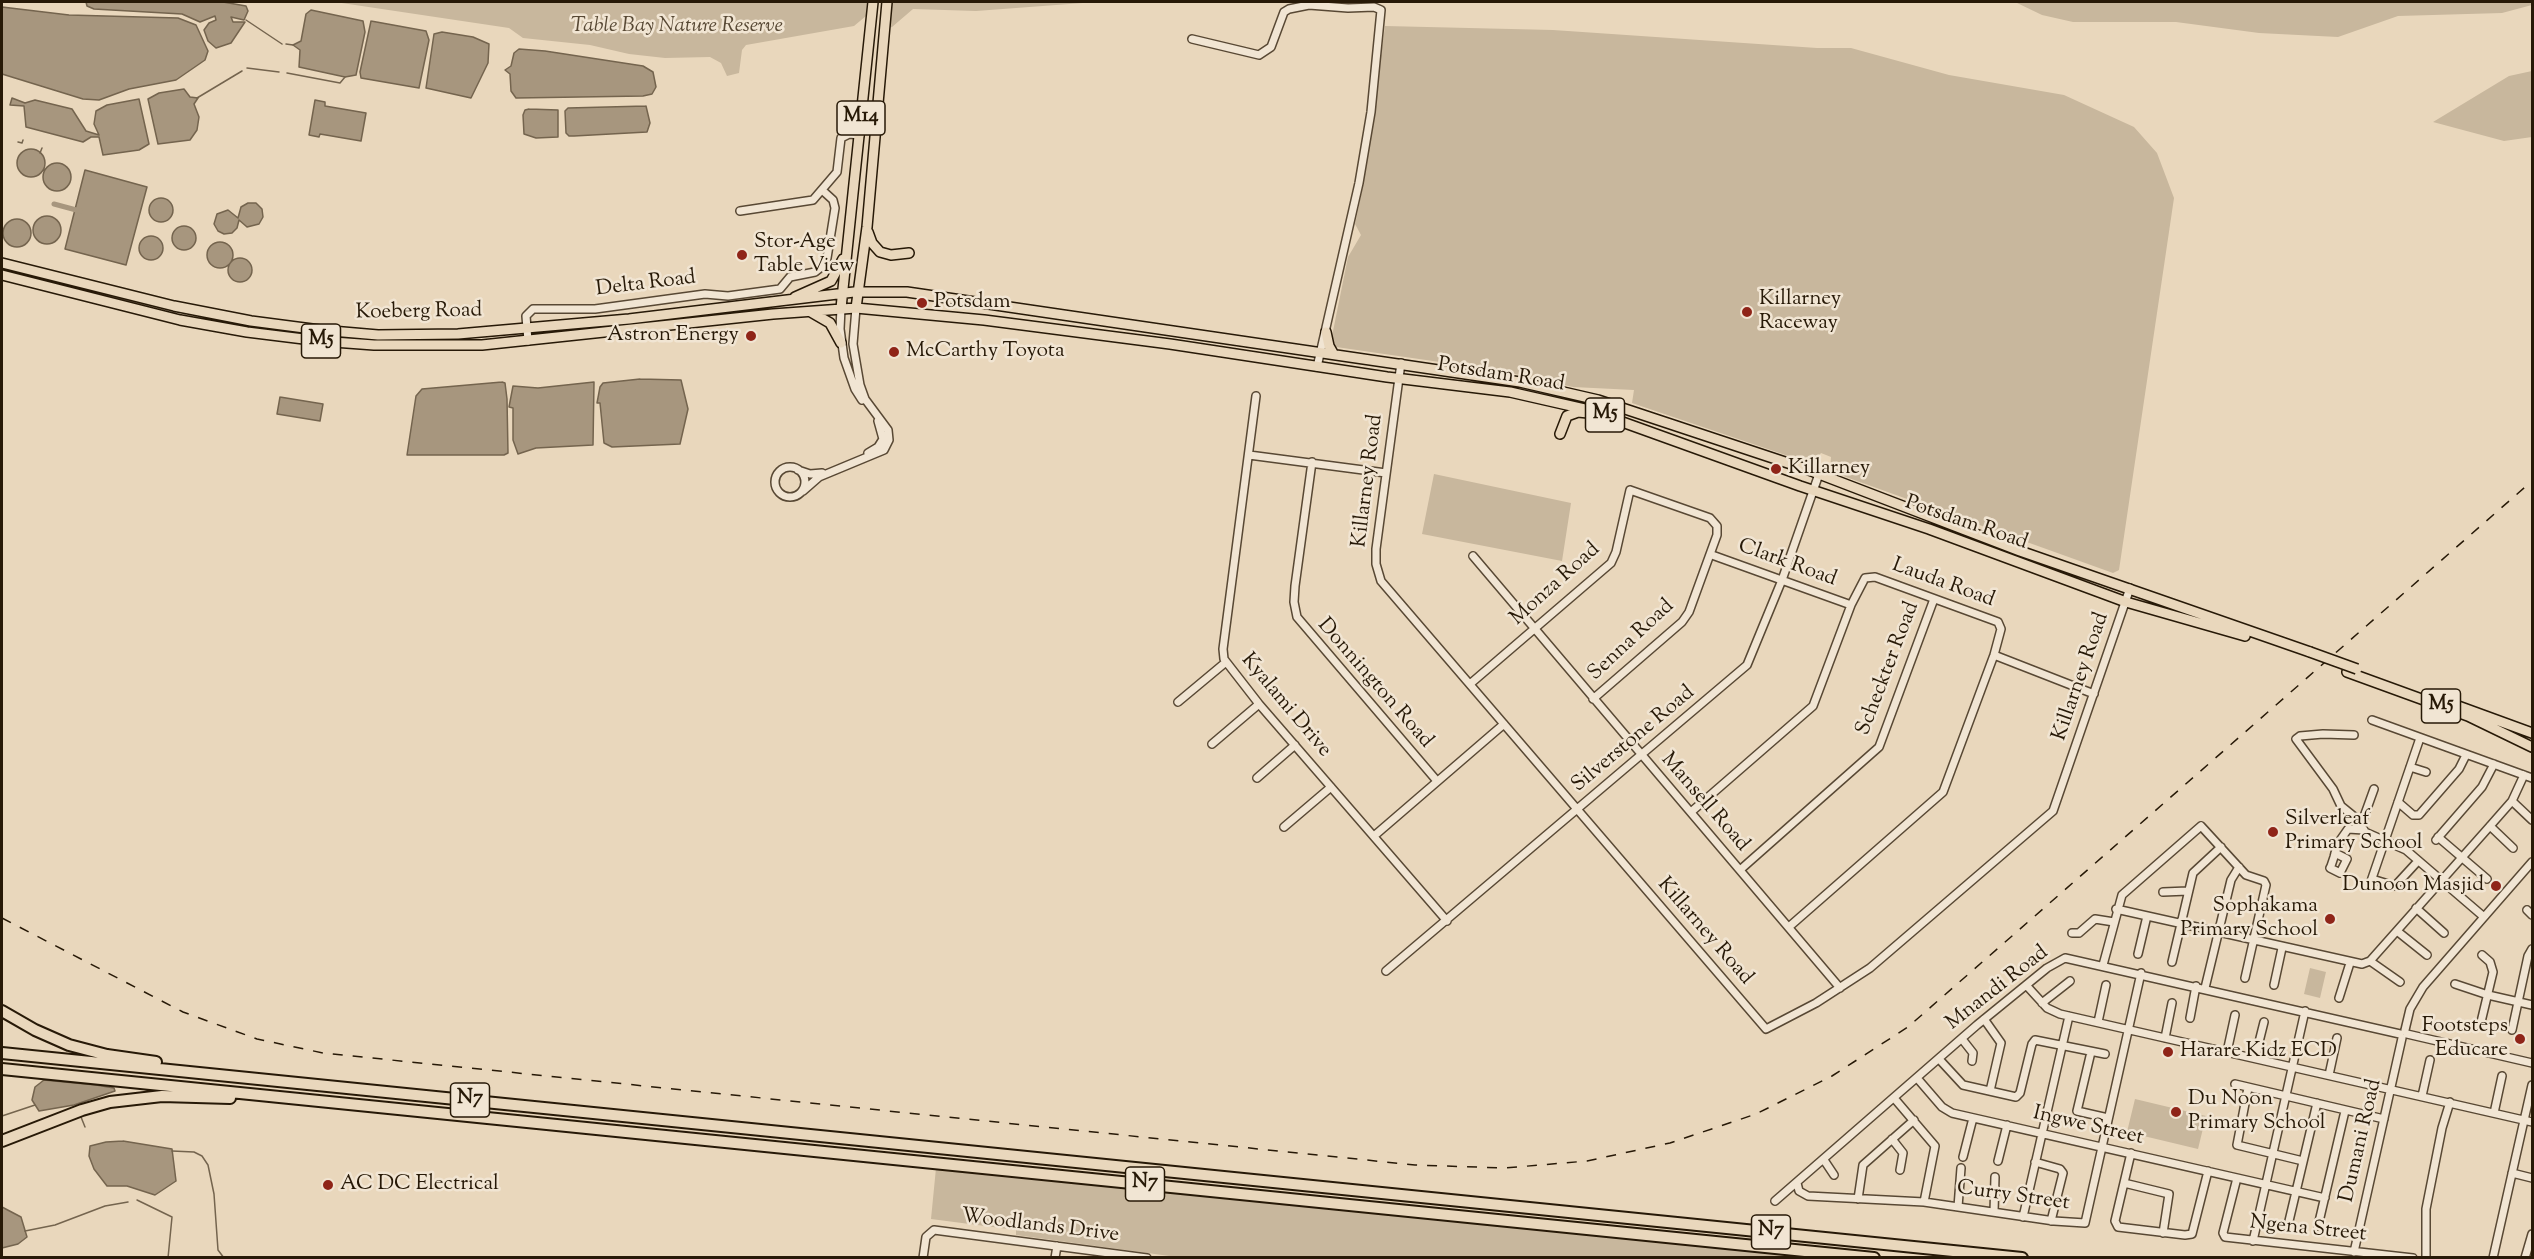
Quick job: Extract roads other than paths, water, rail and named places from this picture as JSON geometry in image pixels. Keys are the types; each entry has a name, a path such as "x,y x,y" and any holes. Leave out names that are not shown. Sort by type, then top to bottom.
{"highway":[{"path":"2,1011 53,1039 87,1050 380,1091"},
{"name":"N7","path":"2,1053 2022,1257"},
{"name":"N7","path":"2,1069 1874,1257"},
{"path":"2,1141 82,1110 124,1100 162,1096 309,1100"}],"main road":[{"name":"M14","path":"842,308 873,2"},
{"name":"M14","path":"856,308 867,227 886,2"},
{"path":"867,227 872,243 880,252 891,255 909,254"},
{"path":"790,300 833,279 840,268 848,239"},
{"name":"Koeberg Road","path":"2,263 174,306 285,327 409,335 458,334 629,319 843,293"},
{"name":"Koeberg Road","path":"2,275 180,320 278,336 396,345 482,345 842,308"},
{"name":"Potsdam Road","path":"843,293 907,292 981,302 1070,318 1321,351 1520,381 1578,394 1819,474 2020,551 2130,588 2468,716 2532,747"},
{"path":"981,302 981,319"},
{"name":"Potsdam Road","path":"842,308 981,319 1398,379 1510,392 1561,402 1608,416 1812,490 1929,529 2126,602 2357,669 2532,733"},
{"path":"807,311 830,323 841,343"},
{"path":"1326,332 1329,346 1334,353"},
{"path":"1560,434 1564,419 1572,413 1608,416"}],"street":[{"path":"1192,39 1259,55 1271,47 1283,14 1289,9 1309,5 1374,7 1381,10 1371,112 1359,183 1317,367"},
{"path":"740,211 807,202 822,190 837,172 841,138 849,134 860,135"},
{"name":"Delta Road","path":"527,327 527,314 533,309 595,309 705,294 738,295 780,289 791,276 815,272 826,262 835,208 833,200 822,190"},
{"path":"842,308 841,343 855,389 886,437"},
{"path":"856,308 853,344 863,394 885,423 886,437 884,450 819,477 796,496 787,498 780,494 775,486 776,476 783,469 810,474 822,473 872,451 886,437"},
{"path":"527,327 528,341"},
{"name":"Killarney Road","path":"1401,363 1376,549 1376,564 1381,581 1766,1029 1840,988 1885,957 2053,812 2130,588"},
{"name":"Kyalami Drive","path":"1256,396 1223,649 1226,662 1259,704 1447,921"},
{"path":"1249,455 1386,473"},
{"name":"Donnington Road","path":"1312,462 1295,586 1294,602 1297,617 1437,781"},
{"path":"798,470 805,479 802,490"},
{"name":"Silverstone Road","path":"1386,971 1642,757 1750,662 1819,474"},
{"name":"Monza Road","path":"1470,684 1611,563 1617,552 1630,490"},
{"name":"Senna Road","path":"1593,699 1685,618 1712,555 1717,535 1713,520 1630,490"},
{"name":"Clark Road","path":"1712,555 1851,605"},
{"name":"Mansell Road","path":"1473,556 1840,988"},
{"name":"Lauda Road","path":"1691,812 1813,706 1862,581 1872,576 1998,622 2001,629 1994,655 1943,792 1790,927"},
{"name":"Scheckter Road","path":"1740,870 1879,747 1934,599"},
{"path":"1994,655 2094,693"},
{"path":"1178,702 1226,662"},
{"path":"1212,744 1259,704"},
{"path":"2372,720 2532,778"},
{"path":"1374,836 1504,724"},
{"path":"2354,735 2323,734 2296,739 2333,789 2341,806 2364,829 2406,850 2484,917"},
{"path":"2418,861 2395,886 2371,883 2420,738"},
{"path":"1257,778 1295,745"},
{"path":"2398,802 2413,815 2419,815 2459,769 2466,755"},
{"path":"2487,879 2437,838 2482,788 2494,764"},
{"path":"2410,766 2426,772"},
{"path":"2116,909 2362,964 2370,961 2512,801 2524,776"},
{"path":"1284,827 1331,787"},
{"path":"2364,829 2374,789"},
{"path":"2512,801 2532,820"},
{"path":"2103,965 2116,909 2125,892 2201,822 2246,875 2265,883 2267,888 2256,911 2254,941 2245,978"},
{"path":"2490,826 2513,848"},
{"path":"2335,853 2347,830 2364,829"},
{"path":"2172,962 2195,870 2222,848"},
{"name":"Dumani Road","path":"2354,1252 2410,1009 2423,987 2532,862"},
{"path":"2205,988 2231,880 2239,867"},
{"path":"2163,892 2188,891"},
{"path":"2416,908 2444,933"},
{"path":"2138,954 2147,916"},
{"path":"2072,933 2079,933 2095,919 2114,922"},
{"path":"2397,931 2427,955"},
{"path":"2274,985 2283,948"},
{"path":"2512,1030 2528,956 2532,949"},
{"path":"2481,1022 2492,968 2482,955"},
{"name":"Mnandi Road","path":"1775,1201 1984,1019 2055,962 2065,958 2532,1063"},
{"path":"2370,961 2400,982"},
{"path":"2338,998 2350,963"},
{"name":"Curry Street","path":"1797,1183 1799,1191 1804,1195 1924,1202 2051,1221 2085,1223 2141,974"},
{"path":"2042,1003 2070,981"},
{"path":"2455,984 2488,995 2532,1005"},
{"path":"2026,985 2042,1003 2053,1011 2069,1016 2529,1121"},
{"path":"2098,1022 2106,985"},
{"path":"2190,1018 2196,986"},
{"path":"2165,1038 2172,1003"},
{"path":"2253,1241 2305,1011"},
{"path":"2228,1052 2235,1015"},
{"path":"2023,1217 2069,1016"},
{"path":"1984,1019 2001,1043 1990,1091"},
{"path":"2256,1058 2264,1022"},
{"path":"2329,1075 2337,1038"},
{"path":"1962,1039 1972,1051 1972,1061"},
{"path":"1939,1059 1962,1084 2019,1095 2034,1041 2040,1040 2105,1054"},
{"path":"2091,1052 2073,1113 2108,1118"},
{"path":"2422,1096 2430,1060"},
{"path":"2494,1113 2502,1076"},
{"name":"Ingwe Street","path":"1917,1078 1946,1110 1973,1118 2325,1198"},
{"path":"2235,1084 2384,1119"},
{"path":"2493,1257 2512,1173 2529,1121 2532,1085"},
{"path":"2248,1088 2245,1118 2234,1147 2303,1161"},
{"path":"1894,1098 1935,1146 1924,1202"},
{"path":"2426,1257 2425,1215 2442,1128 2450,1102"},
{"path":"2289,1221 2317,1103"},
{"path":"2318,1226 2345,1111"},
{"path":"1964,1157 1973,1118"},
{"path":"1858,1199 1863,1165 1914,1120"},
{"path":"1998,1161 2007,1125"},
{"path":"1892,1139 1903,1153 1900,1170"},
{"path":"2131,1153 2116,1226 2185,1235 2194,1232 2208,1171"},
{"path":"1824,1160 1834,1175"},
{"path":"2035,1162 2060,1169 2063,1173 2051,1221"},
{"path":"1958,1207 1961,1168"},
{"path":"2512,1173 2532,1178"},
{"path":"1994,1212 1995,1176"},
{"name":"Ngena Street","path":"2237,1178 2223,1233 2230,1239 2413,1257"},
{"path":"2124,1183 2169,1194 2163,1233"},
{"name":"Woodlands Drive","path":"924,1257 926,1237 930,1232 938,1230 1147,1257"},
{"path":"2525,1257 2532,1234"},
{"path":"1056,1257 1057,1246"}],"waterway":[{"path":"246,20 282,44"},
{"path":"286,44 293,45"},
{"path":"247,68 279,72"},
{"path":"197,98 242,71"},
{"path":"287,73 340,83 345,77"},
{"path":"18,142 22,143 23,140"},
{"path":"40,153 42,148"},
{"path":"54,204 80,211"},
{"path":"2,1116 35,1105"},
{"path":"81,1117 85,1127"},
{"path":"172,1151 194,1152 202,1156 208,1165 214,1194 218,1250 224,1258"},
{"path":"137,1200 172,1217 168,1258"},
{"path":"25,1231 55,1225 105,1206 128,1202"}],"railway":[{"path":"2,918 183,1012 257,1039 323,1053 1415,1165 1505,1168 1587,1161 1670,1143 1756,1114 1832,1076 1908,1027 2532,481"}],"place":[{"name":"Stor-Age Table View","path":"742,255"},
{"name":"Potsdam","path":"922,303"},
{"name":"Killarney Raceway","path":"1747,312"},
{"name":"Astron Energy","path":"751,336"},
{"name":"McCarthy Toyota","path":"894,352"},
{"name":"Killarney","path":"1776,469"},
{"name":"Silverleaf Primary School","path":"2273,832"},
{"name":"Dunoon Masjid","path":"2496,886"},
{"name":"Sophakama Primary School","path":"2330,919"},
{"name":"Footsteps Educare","path":"2520,1039"},
{"name":"Harare Kidz ECD","path":"2168,1052"},
{"name":"Du Noon Primary School","path":"2176,1112"},
{"name":"AC DC Electrical","path":"328,1185"}],"park label":[{"name":"Table Bay Nature Reserve","path":"677,27"}]}
